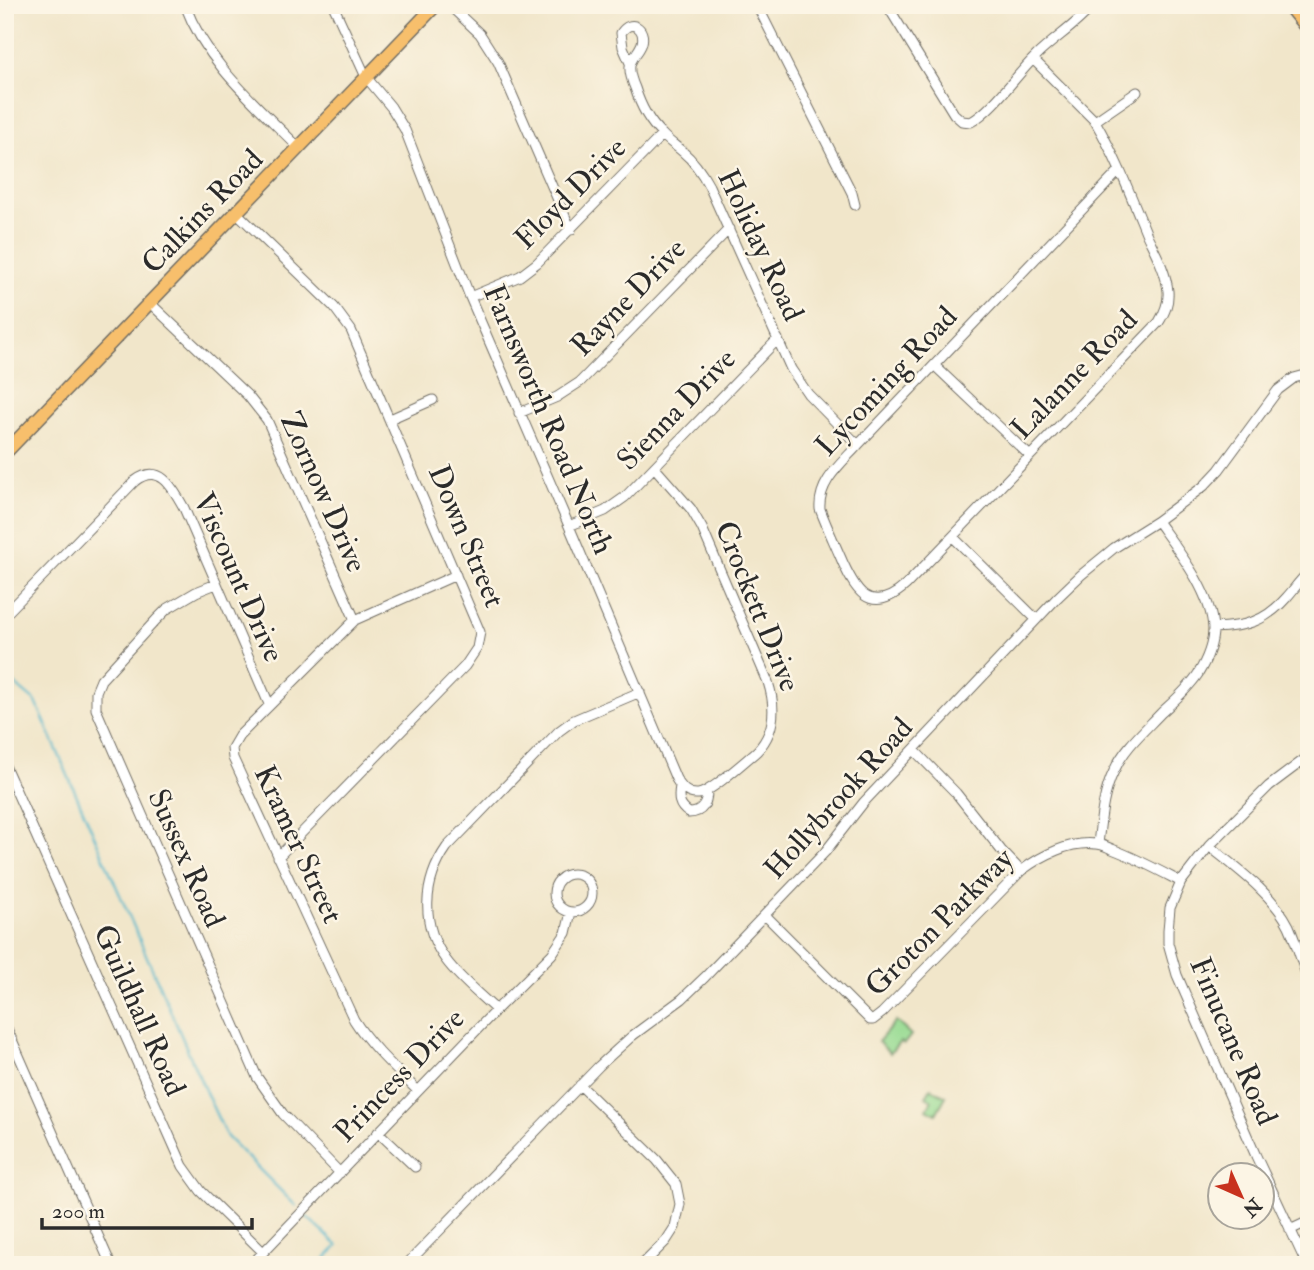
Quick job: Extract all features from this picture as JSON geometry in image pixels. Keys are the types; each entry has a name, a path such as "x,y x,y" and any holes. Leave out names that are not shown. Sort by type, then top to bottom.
{"main road":[{"name":"Calkins Road","path":"5,453 436,5"},
{"path":"1289,5 1309,31"}],"street":[{"path":"185,5 217,63 299,148"},
{"name":"Farnsworth Road North","path":"333,5 366,77 391,107 405,130 470,297 680,786"},
{"path":"449,5 480,34 498,62 571,230"},
{"path":"757,5 852,193 855,205"},
{"path":"887,5 954,114 962,121 971,122 981,115 1054,38 1093,5"},
{"name":"Lalanne Road","path":"953,537 1159,322 1167,304 1164,275 1121,170 1095,121 1033,59"},
{"name":"Holiday Road","path":"630,62 637,96 648,116 662,135 683,152 709,186 799,383 858,445"},
{"path":"1095,121 1137,92"},
{"name":"Floyd Drive","path":"470,297 526,272 543,258 662,135"},
{"name":"Lycoming Road","path":"953,537 897,593 880,600 870,598 855,587 846,571 820,509 822,489 858,445 1121,170"},
{"name":"Down Street","path":"237,213 342,316 351,330 479,628 479,642 465,666 278,858"},
{"name":"Rayne Drive","path":"520,412 557,397 580,382 729,229"},
{"name":"Zornow Drive","path":"150,303 248,396 263,414 355,620"},
{"name":"Sienna Drive","path":"569,526 611,508 625,497 778,339"},
{"path":"935,366 1030,456"},
{"name":"Hollybrook Road","path":"406,1265 580,1085 617,1049 691,990 765,915 825,852 864,802 1080,575 1194,494 1212,478 1278,390 1294,378 1309,374"},
{"path":"390,419 433,400"},
{"name":"Crockett Drive","path":"654,467 691,509 702,528 772,694 774,717 763,745 707,791 704,806 698,812 689,813 684,810 679,802 680,786"},
{"name":"Viscount Drive","path":"5,615 135,481 151,474 162,478 184,508 269,704"},
{"path":"1098,844 1103,806 1114,769 1136,740 1198,674 1211,644 1213,628 1210,612 1197,582 1157,521"},
{"path":"953,537 1037,619"},
{"path":"1213,628 1244,625 1268,616 1309,572"},
{"name":"Kramer Street","path":"418,1091 382,1056 354,1020 278,858 232,754 232,748 239,736 269,704 355,620 456,575"},
{"name":"Sussex Road","path":"216,584 180,600 156,620 101,680 96,692 96,709 252,1068 283,1114 340,1173"},
{"path":"496,1010 450,965 435,941 427,911 435,866 447,847 559,731 574,720 640,692"},
{"path":"914,750 956,793 992,840 1021,871"},
{"name":"Finucane Road","path":"1307,1265 1245,1132 1174,967 1168,930 1170,908 1181,882 1209,846 1269,786 1309,755"},
{"name":"Guildhall Road","path":"5,766 183,1166 201,1191 263,1252"},
{"path":"680,786 693,794 707,791"},
{"name":"Groton Parkway","path":"765,915 873,1020 883,1013 1021,871 1059,849 1098,844 1138,859 1181,882"},
{"path":"1209,846 1263,893 1282,914 1309,982"},
{"name":"Princess Drive","path":"579,874 589,882 593,894 588,906 571,912 559,907 554,889 561,878 579,874"},
{"name":"Princess Drive","path":"251,1265 552,954 566,933 571,912"},
{"path":"5,1024 111,1265"},
{"path":"580,1085 657,1160 676,1184 680,1204 675,1227 666,1241 642,1265"},
{"path":"379,1132 415,1167"},
{"path":"1290,1230 1309,1222"}],"green space":[{"path":"896,1021 911,1035 904,1044 900,1042 890,1053 878,1042"},
{"path":"931,1088 946,1096 936,1114 927,1109 932,1100 926,1096"}],"waterway":[{"path":"5,676 36,702 227,1137 296,1206"},
{"path":"307,1217 338,1246 319,1265"}]}
